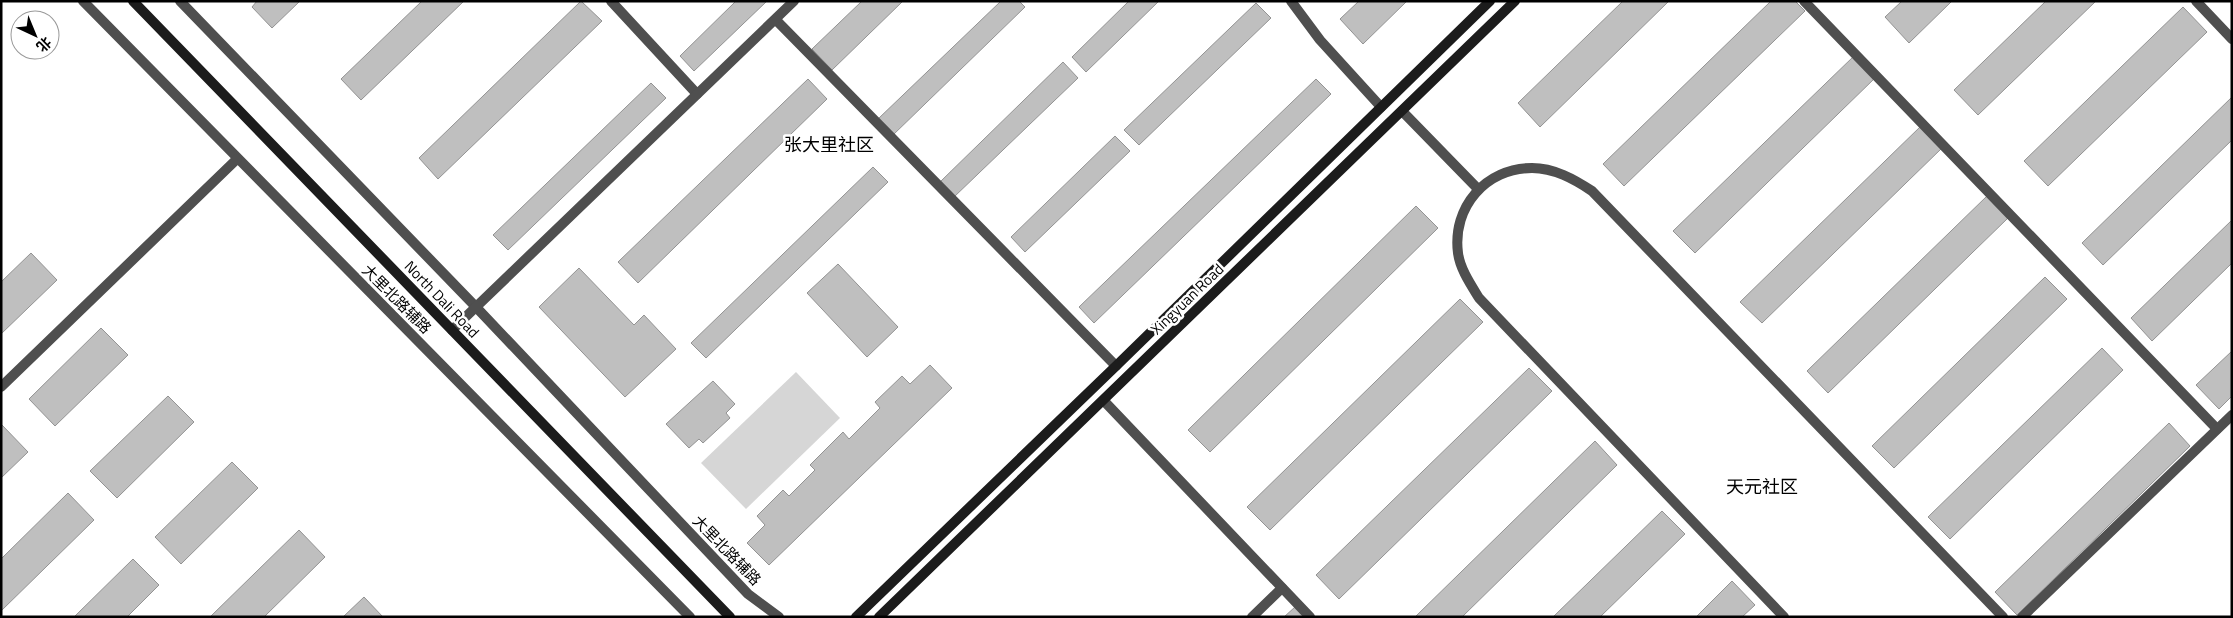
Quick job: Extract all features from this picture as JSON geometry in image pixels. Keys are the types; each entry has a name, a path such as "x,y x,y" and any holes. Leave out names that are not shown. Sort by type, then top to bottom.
{"main road":[{"name":"North Dali Road","path":"133,1 730,617"},
{"name":"Xingyuan Road","path":"856,617 1490,1"},
{"name":"Xingyuan Road","path":"879,617 1515,1"}],"street":[{"name":"大里北路辅路","path":"83,1 236,159 690,617"},
{"name":"大里北路辅路","path":"180,1 475,306 748,594 779,617"},
{"path":"611,1 698,94"},
{"path":"452,330 794,1"},
{"path":"1291,1 1320,40 1381,107"},
{"path":"1804,1 2217,429"},
{"path":"2196,1 2232,39"},
{"path":"776,20 1116,366"},
{"path":"1402,111 1478,189"},
{"path":"1,387 236,159"},
{"path":"1784,617 1479,298 1458,255 1457,231 1464,208 1478,189 1501,174 1514,169 1534,168 1574,179 1592,191 2003,617"},
{"path":"1104,401 1310,617"},
{"path":"2022,617 2232,415"},
{"path":"1252,617 1282,588"}],"shaded area":[{"path":"796,372 840,418 746,509 701,463"}],"building":[{"path":"257,1 300,1 272,28 252,7"},
{"path":"422,1 464,1 361,100 341,79"},
{"path":"581,1 602,21 438,179 419,158"},
{"path":"736,1 767,1 694,71 680,56"},
{"path":"862,1 903,1 832,70 812,49"},
{"path":"1001,1 1019,1 1025,7 893,135 878,119"},
{"path":"1129,1 1159,1 1086,72 1072,57"},
{"path":"1359,1 1407,1 1363,44 1340,19"},
{"path":"1623,1 1669,1 1540,127 1518,103"},
{"path":"1771,1 1795,1 1805,11 1624,186 1603,164"},
{"path":"1902,1 1952,1 1909,43 1885,17"},
{"path":"2046,1 2096,1 1978,115 1954,90"},
{"path":"1256,3 1271,18 1139,145 1124,130"},
{"path":"2183,7 2207,32 2048,186 2024,161"},
{"path":"1854,56 1875,78 1695,253 1673,231"},
{"path":"1063,62 1078,78 954,197 940,182"},
{"path":"808,79 827,99 638,283 618,262"},
{"path":"1316,79 1331,94 1094,323 1079,307"},
{"path":"651,83 666,98 508,250 493,235"},
{"path":"2232,97 2232,140 2103,265 2082,243"},
{"path":"1921,126 1942,148 1762,323 1740,302"},
{"path":"1115,136 1130,151 1025,252 1011,237"},
{"path":"873,167 888,182 706,358 691,343"},
{"path":"1987,196 2008,218 1828,393 1807,371"},
{"path":"1416,206 1438,228 1210,452 1188,430"},
{"path":"2232,220 2232,263 2152,341 2131,318"},
{"path":"31,253 57,280 1,334 1,282"},
{"path":"838,264 898,327 867,357 807,293"},
{"path":"579,268 634,325 644,315 676,349 625,397 539,307"},
{"path":"2045,277 2067,299 1894,468 1872,446"},
{"path":"1460,299 1483,322 1270,530 1247,507"},
{"path":"101,328 128,355 55,426 29,399"},
{"path":"2102,348 2123,370 1950,539 1928,517"},
{"path":"2232,351 2232,396 2219,409 2196,385"},
{"path":"930,365 952,388 769,565 747,543 765,525 757,516 783,490 789,496 815,470 810,465 843,432 849,439 880,408 875,402 902,376 910,384"},
{"path":"1529,368 1552,391 1339,599 1316,575"},
{"path":"713,381 735,404 726,413 730,418 703,443 699,439 689,448 666,424"},
{"path":"168,396 194,422 117,498 90,471"},
{"path":"2169,423 2190,446 2017,615 1995,592"},
{"path":"1,426 28,452 1,478"},
{"path":"1595,441 1617,465 1462,617 1415,617"},
{"path":"232,462 258,488 181,564 155,537"},
{"path":"68,493 94,520 1,611 1,559"},
{"path":"1662,511 1685,534 1600,617 1553,617"},
{"path":"299,530 325,557 264,617 210,617"},
{"path":"133,559 159,585 127,617 74,617"},
{"path":"1732,581 1755,605 1742,617 1696,617"},
{"path":"364,597 383,617 343,617"},
{"path":"1295,607 1304,617 1284,617"}],"district":[{"name":"张大里社区","path":"829,144"},
{"name":"天元社区","path":"1762,486"}]}
